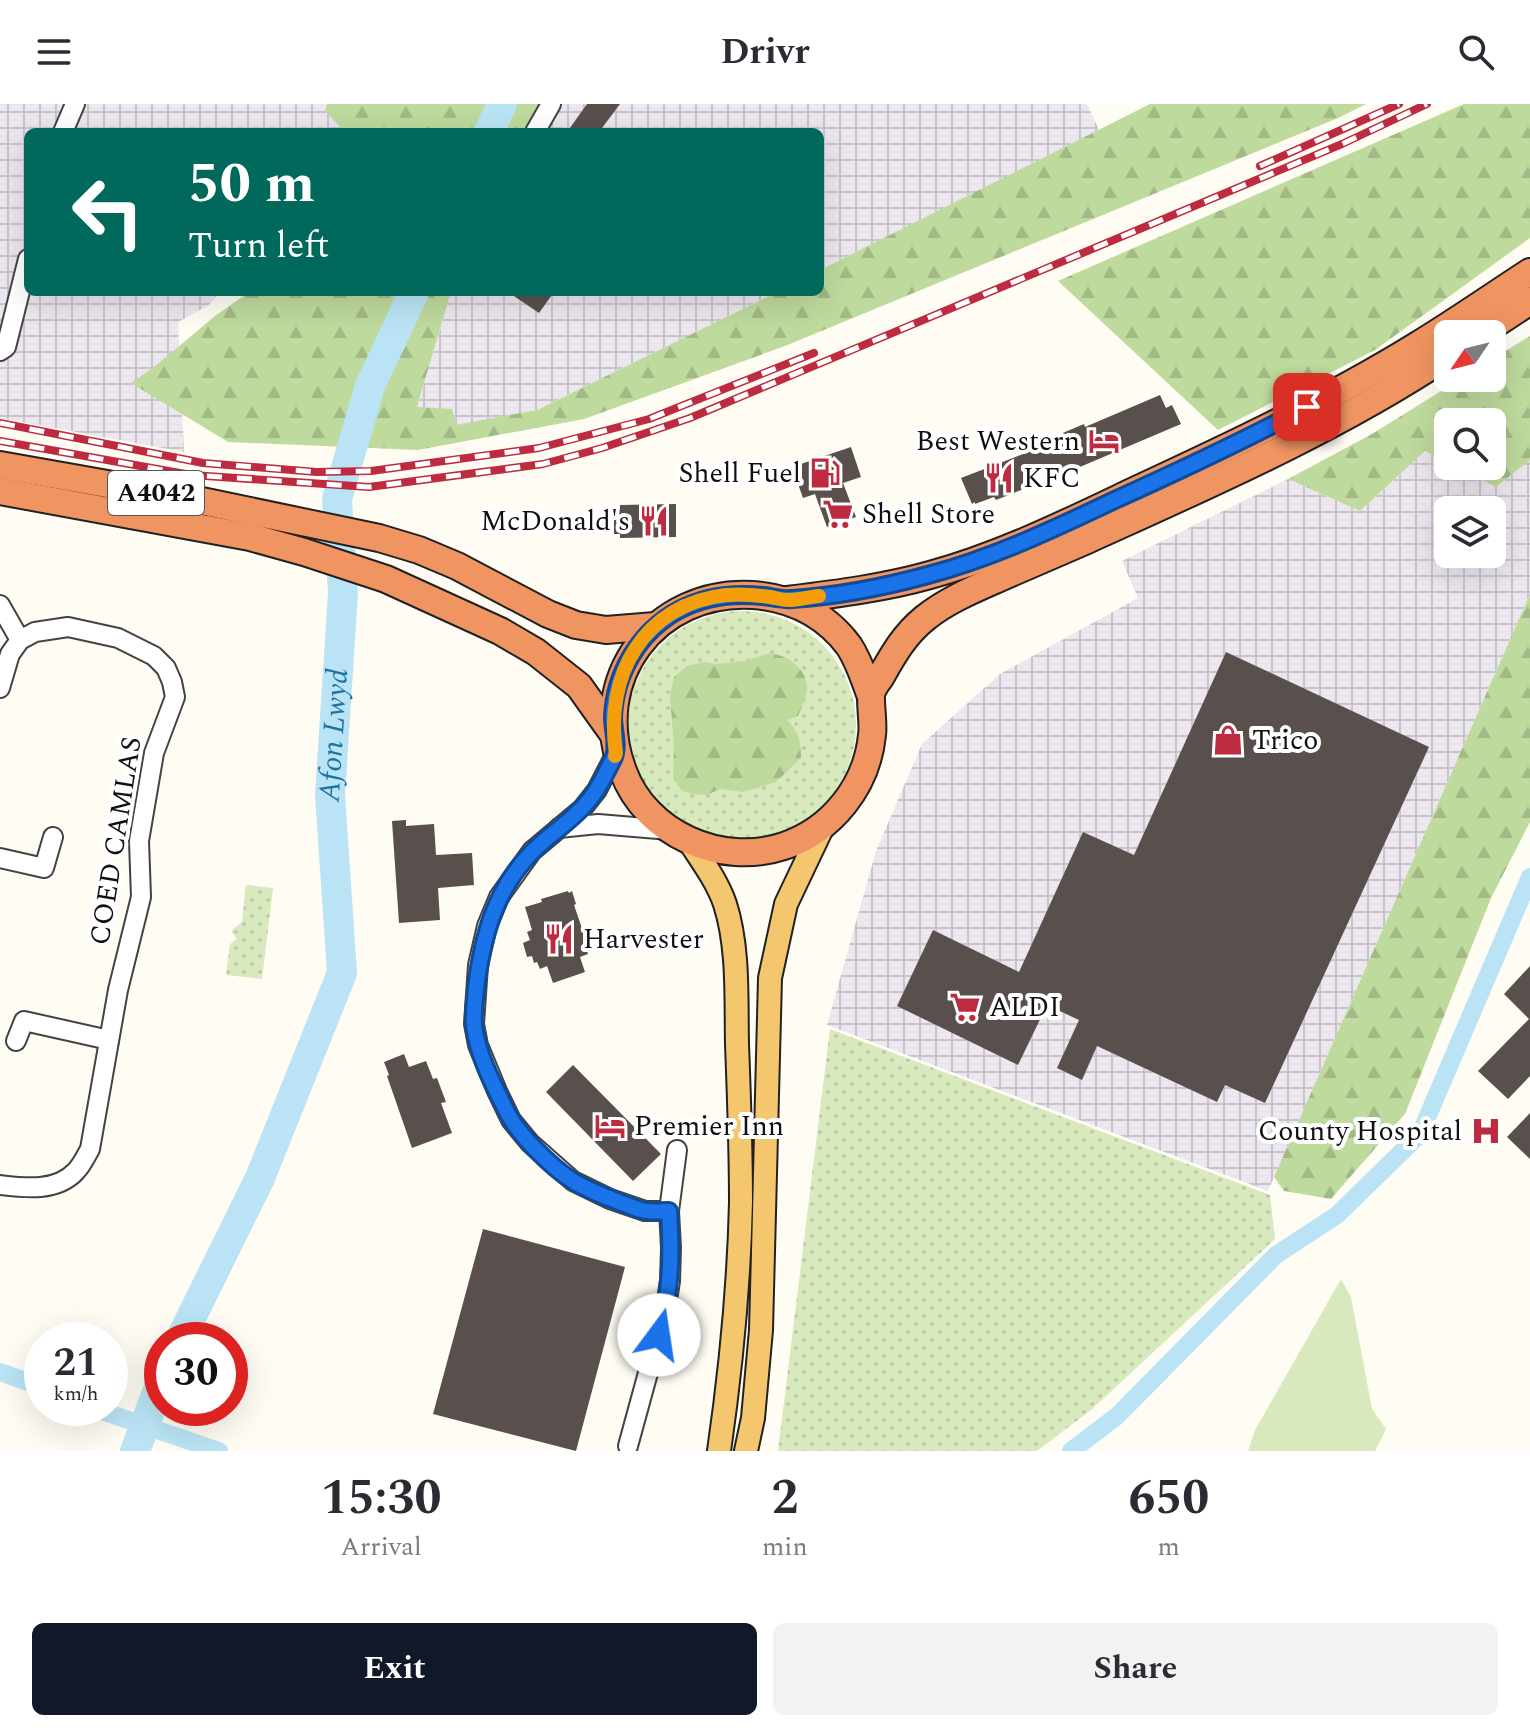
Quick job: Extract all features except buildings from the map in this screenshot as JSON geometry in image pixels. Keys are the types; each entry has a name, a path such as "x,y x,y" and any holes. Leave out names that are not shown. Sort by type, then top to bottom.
{"highway":[{"path":"787,600 931,575 975,561 1078,518 1251,437 1334,392 1416,346 1530,272"},
{"path":"1501,320 1530,301"},
{"path":"870,694 895,650 911,630 933,611 963,594 1261,459 1348,414 1434,363"},
{"name":"A4042","path":"0,465 379,538 457,566 548,614 576,625 606,630 655,626"},
{"name":"A4042","path":"0,491 250,537 386,579 500,631 536,652 579,686 615,744"},
{"path":"741,595 787,600 811,611 831,627 849,647 862,669 873,714 869,755 847,802 824,824 804,837 759,852 723,851 680,836 651,815 624,775 615,744 615,700 633,652 655,626 682,608 718,596 741,595"}],"main road":[{"path":"746,1451 753,1418 761,1330 770,978 786,904 824,824"},
{"path":"680,836 712,876 725,906 735,967 740,1226 733,1346 719,1451"}],"street":[{"path":"65,128 75,104"},
{"path":"537,128 551,104"},
{"path":"0,351 6,347 24,275"},
{"path":"0,605 20,640 10,654 0,688"},
{"name":"COED CAMLAS","path":"0,1185 45,1187 61,1183 77,1171 90,1149 118,990 141,897 139,841 154,753 175,697 166,668 154,656 118,638 68,627 35,632 20,640"},
{"path":"615,744 597,790 582,809 532,851 499,897 487,926 478,965 474,1024 478,1045 497,1091 511,1120 530,1143 573,1181 645,1211 669,1211"},
{"path":"559,828 598,824 680,836"},
{"path":"0,858 44,868 53,837"},
{"path":"16,1041 24,1021 109,1040"},
{"path":"628,1446 666,1307 670,1281 669,1211 677,1150"}],"shaded area":[{"path":"0,104 394,104 367,128 24,128 24,296 217,296 209,305 178,322 184,452 0,418"},
{"path":"540,104 1087,104 1099,130 824,268 824,128 525,128"},
{"path":"450,296 769,296 537,410 455,426 417,408"},
{"path":"1425,451 1434,456 1434,480 1482,480 1496,487 1530,460 1530,594 1268,1191 827,1025 876,851 922,744 1000,674 1138,598 1122,561 1288,479 1360,511"}],"green space":[{"path":"327,104 540,104 525,128 341,128 325,111"},
{"path":"1150,104 1366,104 785,346 584,419 418,450 228,442 131,383 243,296 450,296 417,407 452,409 456,425 537,410 769,296 824,296 824,268"},
{"path":"1464,104 1530,104 1530,238 1375,350 1218,430 1058,281"},
{"path":"1530,336 1530,460 1506,479 1506,408 1434,408 1434,456 1425,451 1360,511 1288,479 1372,434 1440,392 1506,392 1506,351"},
{"path":"1482,480 1505,480 1496,487"},
{"path":"1530,594 1530,822 1491,898 1405,1114 1331,1199 1284,1191 1274,1177"},
{"path":"742,611 764,613 786,620 823,644 847,681 854,703 854,747 847,769 823,806 786,830 764,837 742,839 720,837 698,830 661,806 637,769 630,747 628,725 630,703 637,681 661,644 698,620 720,613"},
{"path":"770,653 794,663 803,673 807,685 798,716 787,720 798,738 801,758 776,782 743,792 720,789 707,795 682,791 673,779 670,695 674,677 687,666 704,662 744,661"},
{"path":"246,885 273,888 262,979 226,975 230,944 237,939 231,931 242,922"},
{"path":"830,1029 1270,1195 1275,1239 1091,1410 1037,1451 778,1451"},
{"path":"1341,1279 1351,1297 1372,1409 1386,1429 1375,1451 1248,1451 1255,1430"}],"waterway":[{"name":"Afon Lwyd","path":"491,128 502,104"},
{"name":"Afon Lwyd","path":"189,1322 260,1178 342,973 330,795 343,593 337,499 370,386 412,296"},
{"path":"1071,1451 1117,1416 1276,1255 1337,1215 1420,1134 1530,877"},
{"path":"0,1372 24,1381"},
{"path":"128,1420 219,1451"},
{"path":"135,1451 144,1426"}],"railway":[{"path":"1260,166 1399,104"},
{"path":"0,441 191,475 369,487 543,464 690,418 1342,144 1427,104"},
{"path":"0,423 203,463 317,472 371,471 539,448 649,419 814,353"}],"slow traffic":[{"path":"615,756 613,718 619,684 633,652 655,626 682,608 718,596 767,596 787,600 819,596"}],"place":[{"name":"Best Western","path":"1104,441"},
{"name":"Shell Fuel","path":"825,473"},
{"name":"KFC","path":"999,478"},
{"name":"Shell Store","path":"838,514"},
{"name":"McDonald's","path":"654,521"},
{"name":"Trico","path":"1228,740"},
{"name":"Harvester","path":"559,939"},
{"name":"ALDI","path":"965,1007"},
{"name":"Premier Inn","path":"610,1126"},
{"name":"County Hospital","path":"1486,1131"}],"route":[{"path":"659,1335 670,1281 669,1211 645,1211 573,1181 530,1143 511,1120 497,1091 478,1045 474,1024 478,965 487,926 499,897 532,851 582,809 597,790 616,753 615,700 633,652 655,626 682,608 706,599 741,595 787,600 833,594 895,584 975,561 1078,518 1251,437 1307,407"}]}
